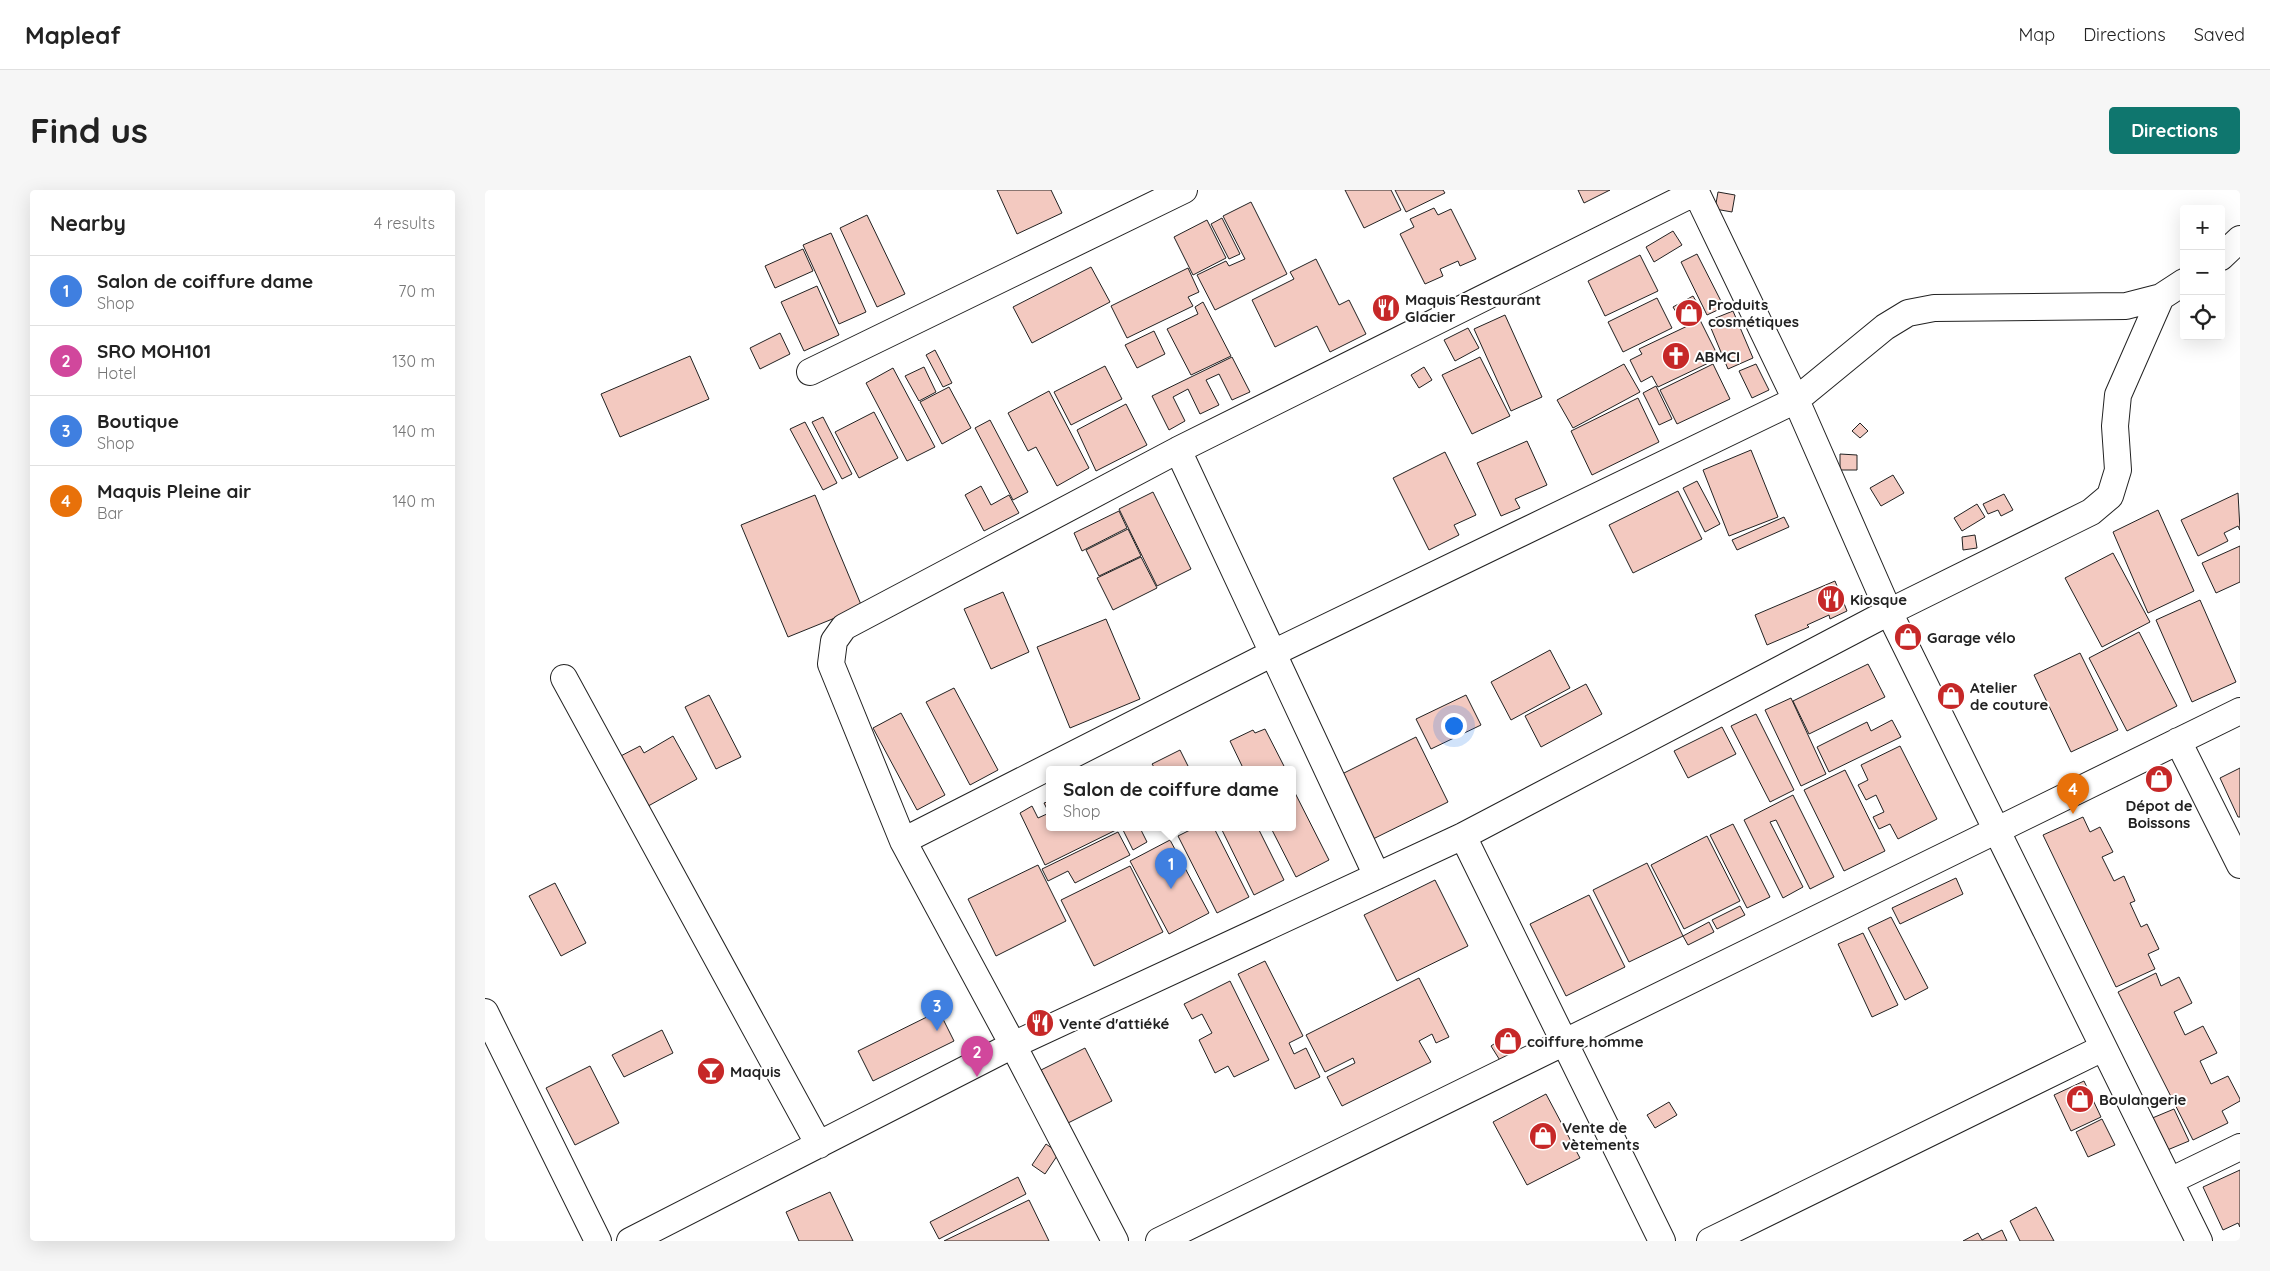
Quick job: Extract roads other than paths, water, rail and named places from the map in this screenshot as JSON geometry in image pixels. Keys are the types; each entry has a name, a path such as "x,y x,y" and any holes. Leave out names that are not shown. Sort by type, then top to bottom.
{"street":[{"path":"810,372 1184,190"},
{"path":"1115,1241 1013,1045 903,841 831,664 834,641 844,626 1177,450 1696,191 1796,400 1889,612 1995,831 2199,1241"},
{"path":"2225,253 2240,239"},
{"path":"1051,766 1273,653 1796,400 1885,327 1908,312 1934,308 2126,306 2161,296 2180,284"},
{"path":"629,1241 1013,1045 1463,836 1889,612 2091,512 2110,496 2118,470 2115,426 2118,395 2161,296"},
{"path":"1177,450 1377,876"},
{"path":"564,678 819,1144"},
{"path":"1159,1241 2240,711"},
{"path":"2178,741 2240,865"},
{"path":"903,841 1046,768"},
{"path":"1463,836 1662,1241"},
{"path":"485,1012 598,1241"},
{"path":"1710,1241 2103,1048"},
{"path":"2170,1182 2240,1147"}],"place":[{"name":"Maquis Restaurant Glacier","path":"1386,308"},
{"name":"Produits cosmétiques","path":"1689,313"},
{"name":"ABMCI","path":"1676,356"},
{"name":"Kiosque","path":"1831,599"},
{"name":"Garage vélo","path":"1908,637"},
{"name":"Atelier de couture","path":"1951,696"},
{"name":"Dépot de Boissons","path":"2159,779"},
{"name":"Maquis Pleine air","path":"2073,814"},
{"name":"Salon de coiffure dame","path":"1171,889"},
{"name":"Vente d'attiéké","path":"1040,1023"},
{"name":"Boutique","path":"937,1031"},
{"name":"coiffure homme","path":"1508,1041"},
{"name":"Maquis","path":"711,1071"},
{"name":"SRO MOH101","path":"977,1077"},
{"name":"Boulangerie","path":"2080,1099"},
{"name":"Vente de vètements","path":"1543,1136"}]}
